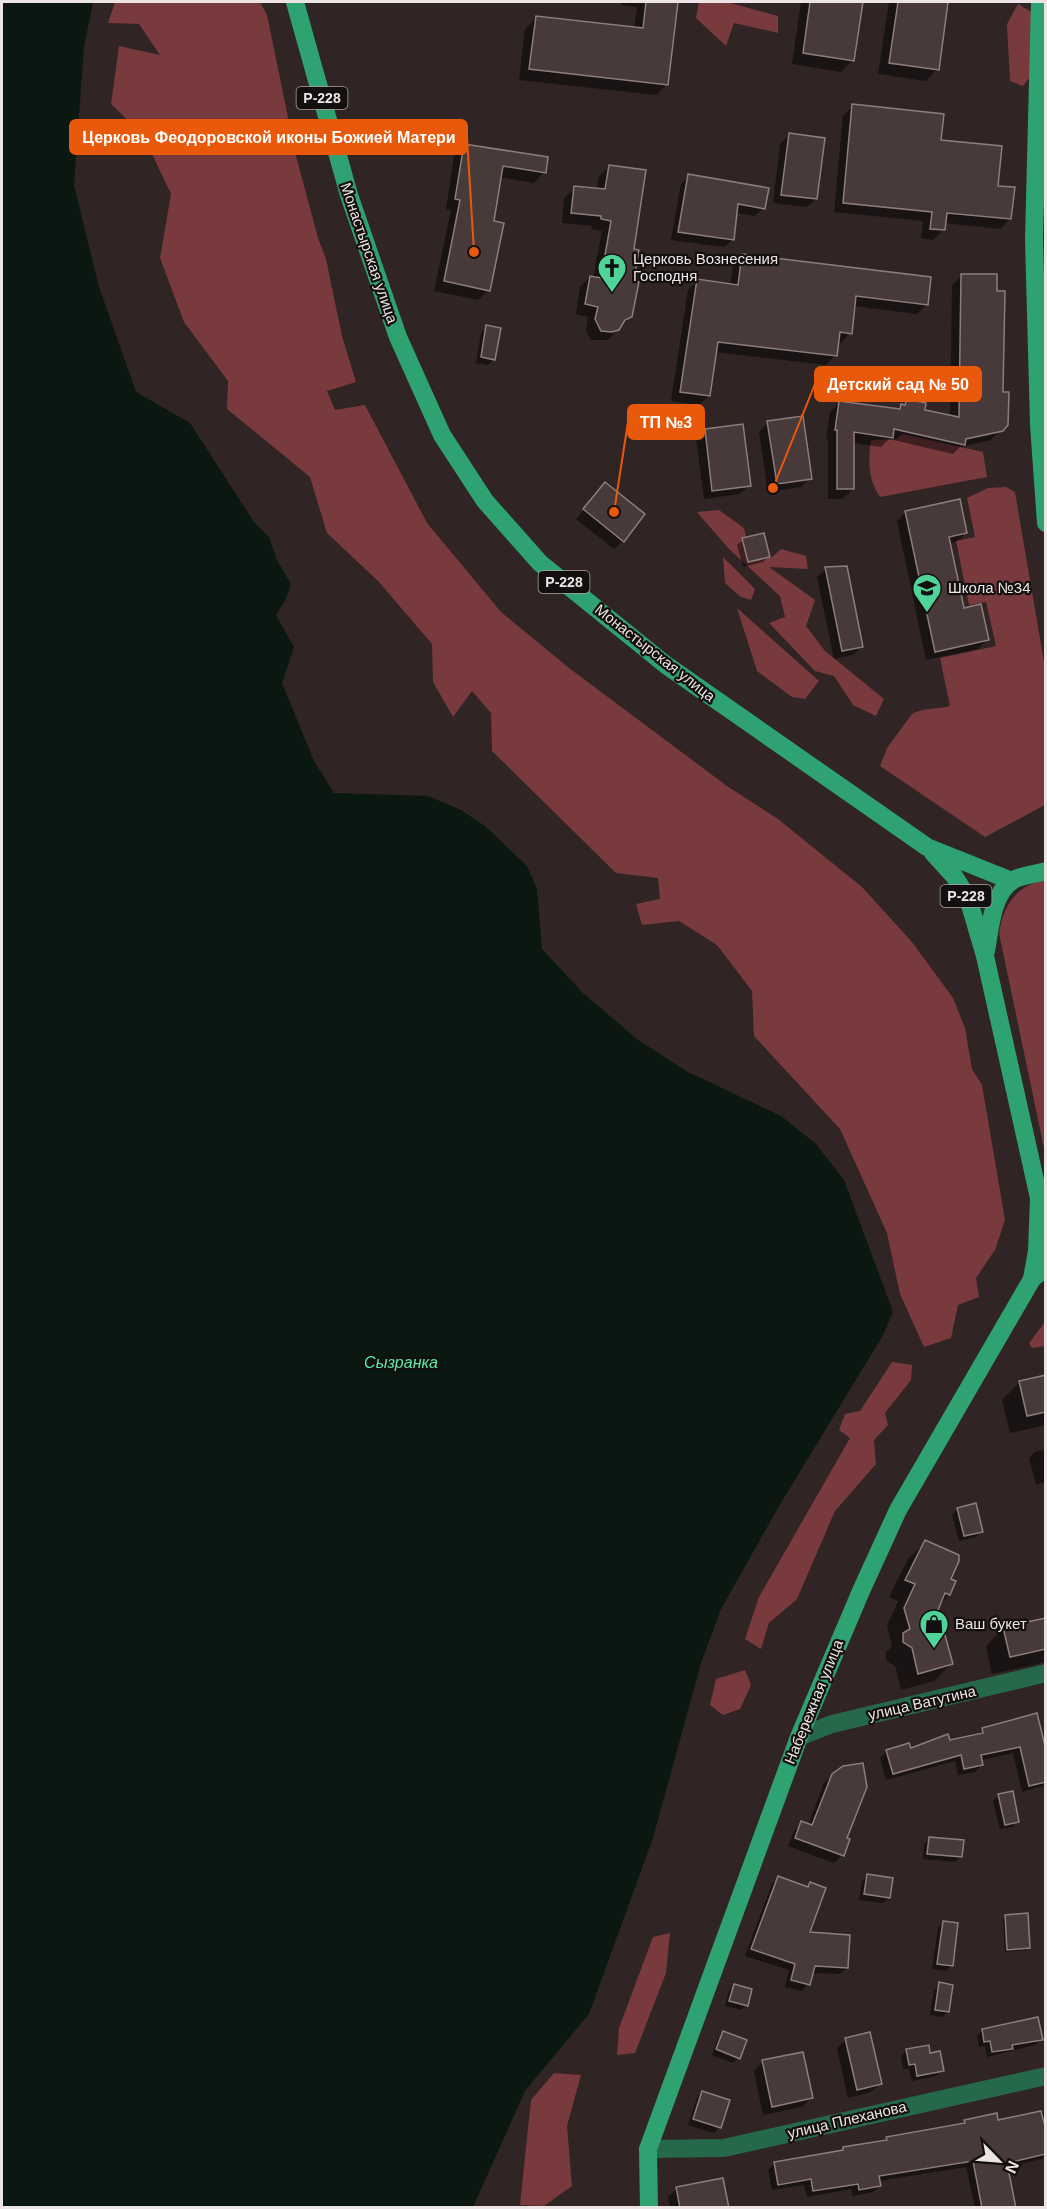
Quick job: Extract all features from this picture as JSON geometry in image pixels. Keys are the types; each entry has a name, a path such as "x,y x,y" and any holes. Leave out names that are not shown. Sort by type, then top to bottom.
{"main road":[{"name":"Монастырская улица","path":"295,2 349,195 398,337 442,435 485,501 540,563 666,665 927,847"},
{"path":"1040,2 1042,424 1046,522"},
{"path":"927,847 1012,881 1046,871"},
{"name":"Р-228","path":"927,847 954,876 968,898 985,956"},
{"path":"1012,881 992,916 985,956 1042,1202 1037,1251 1039,1273"},
{"name":"Набережная улица","path":"649,2208 646,2183 648,2149 799,1737 898,1510 1039,1273"}],"street":[{"name":"улица Ватутина","path":"799,1737 832,1724 1046,1673"},
{"name":"улица Плеханова","path":"648,2149 724,2148 1046,2076"}],"shaded area":[{"path":"115,2 260,2 267,15 296,156 318,238 326,259 342,336 356,382 327,391 335,410 365,405 427,523 501,612 569,668 727,786 778,819 862,887 912,942 953,998 965,1028 972,1069 982,1085 1005,1220 995,1250 976,1278 979,1297 958,1305 951,1338 924,1347 900,1294 887,1233 840,1129 754,1036 752,991 717,945 679,921 642,925 636,904 660,899 658,878 616,873 492,751 491,713 472,691 453,717 433,682 432,644 378,581 327,533 310,477 227,409 228,381 184,322 160,258 171,194 143,135 111,104 119,46 160,55 139,24 108,23"},
{"path":"699,2 727,2 778,16 778,33 734,23 726,46 696,18"},
{"path":"1018,4 1038,16 1037,68 1023,86 1010,81 1007,24"},
{"path":"902,434 983,452 987,477 880,497 870,470 871,440 897,439"},
{"path":"1006,487 1015,492 1045,668 1045,805 985,837 880,766 887,748 912,714 950,706 940,658 996,646 986,602 969,605 956,541 975,537 967,498 988,488"},
{"path":"719,510 744,528 750,555 771,558 781,549 806,556 808,569 769,567 815,600 806,626 825,651 884,699 876,716 853,705 834,676 815,671 769,623 785,617 780,596 729,549 697,512"},
{"path":"723,557 755,589 751,600 741,597 725,583"},
{"path":"737,608 819,681 805,699 792,697 757,671"},
{"path":"1045,880 1045,1153 999,933 1004,914 1013,898 1027,886"},
{"path":"1045,1322 1045,1346 1032,1348 1029,1343"},
{"path":"892,1362 912,1365 911,1380 885,1413 888,1425 874,1440 876,1464 835,1511 797,1599 769,1623 761,1649 745,1639 759,1597 850,1438 839,1430 845,1414 860,1411"},
{"path":"745,1670 751,1685 740,1709 723,1715 710,1705 716,1679"},
{"path":"670,1933 666,1973 635,2053 617,2055 619,2028 653,1937"},
{"path":"554,2073 581,2075 567,2126 572,2186 544,2206 520,2205 531,2100"}],"water":[{"name":"Сызранка","path":"2,2 93,2 84,47 74,185 99,287 136,392 190,423 254,522 269,537 277,560 291,584 286,599 276,615 294,647 282,683 314,761 334,793 428,796 461,810 485,826 527,866 537,889 542,949 584,994 638,1040 688,1072 781,1116 816,1144 844,1180 893,1312 882,1337 779,1506 721,1609 701,1663 653,1838 589,2014 525,2091 473,2207 2,2207"}],"building":[{"path":"646,2 678,2 668,85 529,69 536,16 643,28"},
{"path":"810,2 863,2 854,61 803,53"},
{"path":"898,2 948,2 939,70 889,63"},
{"path":"852,104 944,114 941,140 1002,146 998,186 1015,187 1011,219 947,213 945,230 930,229 932,212 843,203"},
{"path":"789,133 825,138 817,199 781,195"},
{"path":"464,144 548,157 546,173 503,166 494,221 504,223 490,291 444,281 460,200 455,199"},
{"path":"609,165 646,170 634,249 639,250 634,280 639,282 632,317 625,320 619,330 612,332 601,331 595,319 598,307 585,304 590,276 601,278 611,221 601,219 601,216 571,213 574,186 605,189"},
{"path":"688,174 769,188 765,209 738,204 734,240 678,232"},
{"path":"742,254 931,277 928,305 856,296 852,334 840,332 837,356 718,342 710,396 680,392 697,279 738,285"},
{"path":"961,274 997,274 997,291 1005,291 1003,392 1009,392 1008,425 1003,431 966,439 965,445 894,429 893,438 854,432 854,489 837,489 837,430 835,430 839,401 900,409 901,404 905,405 907,399 926,403 925,410 959,417"},
{"path":"486,325 501,328 495,360 481,357"},
{"path":"803,416 812,479 777,484 767,421"},
{"path":"743,424 751,486 712,491 705,429"},
{"path":"605,482 645,514 624,542 583,509"},
{"path":"960,499 967,533 949,537 964,608 981,604 989,640 935,652 905,511"},
{"path":"764,533 770,557 748,562 742,538"},
{"path":"847,566 863,647 842,651 825,567"},
{"path":"1046,1375 1046,1412 1027,1416 1019,1381"},
{"path":"976,1503 983,1532 964,1536 957,1508"},
{"path":"925,1540 959,1555 959,1561 951,1579 956,1581 950,1595 945,1593 938,1610 953,1664 918,1674 912,1648 903,1642 903,1633 910,1629 904,1608 915,1584 905,1580"},
{"path":"1046,1618 1046,1649 1010,1657 1003,1627"},
{"path":"1037,1713 1046,1750 1046,1782 1029,1786 1020,1747 981,1755 983,1765 964,1769 961,1755 893,1774 886,1750 909,1743 911,1748 948,1734 950,1740 983,1733 982,1728"},
{"path":"863,1763 867,1787 847,1838 850,1839 844,1856 795,1838 801,1821 812,1825 832,1774 843,1766"},
{"path":"1013,1791 1019,1822 1005,1825 998,1794"},
{"path":"929,1837 964,1840 962,1857 927,1854"},
{"path":"867,1874 893,1878 890,1898 864,1894"},
{"path":"778,1876 808,1887 810,1882 826,1888 810,1932 850,1935 848,1968 815,1966 810,1985 791,1980 795,1964 751,1949"},
{"path":"1028,1913 1030,1948 1007,1950 1005,1915"},
{"path":"943,1921 958,1923 953,1966 937,1964"},
{"path":"939,1982 953,1985 949,2012 935,2010"},
{"path":"734,1984 752,1989 748,2006 729,2001"},
{"path":"1038,2017 1043,2040 1012,2045 1013,2049 992,2052 990,2041 984,2042 982,2029"},
{"path":"723,2031 747,2040 740,2059 716,2049"},
{"path":"870,2032 882,2084 857,2090 845,2038"},
{"path":"929,2045 930,2053 940,2051 944,2071 917,2076 915,2064 909,2065 906,2049"},
{"path":"803,2052 813,2098 772,2107 762,2060"},
{"path":"702,2091 730,2100 721,2128 693,2119"},
{"path":"1041,2111 1046,2130 1046,2154 1007,2163 1016,2208 982,2208 973,2161 879,2176 881,2186 859,2190 858,2184 813,2191 811,2179 778,2185 774,2162 843,2150 843,2147 965,2123 964,2120 997,2113 998,2120"},
{"path":"723,2178 729,2208 680,2208 676,2187"}],"place":[{"name":"Церковь Феодоровской иконы Божией Матери","path":"474,252"},
{"name":"Церковь Вознесения Господня","path":"612,294"},
{"name":"Детский сад № 50","path":"773,488"},
{"name":"ТП №3","path":"614,512"},
{"name":"Школа №34","path":"927,614"},
{"name":"Ваш букет","path":"934,1650"}]}
